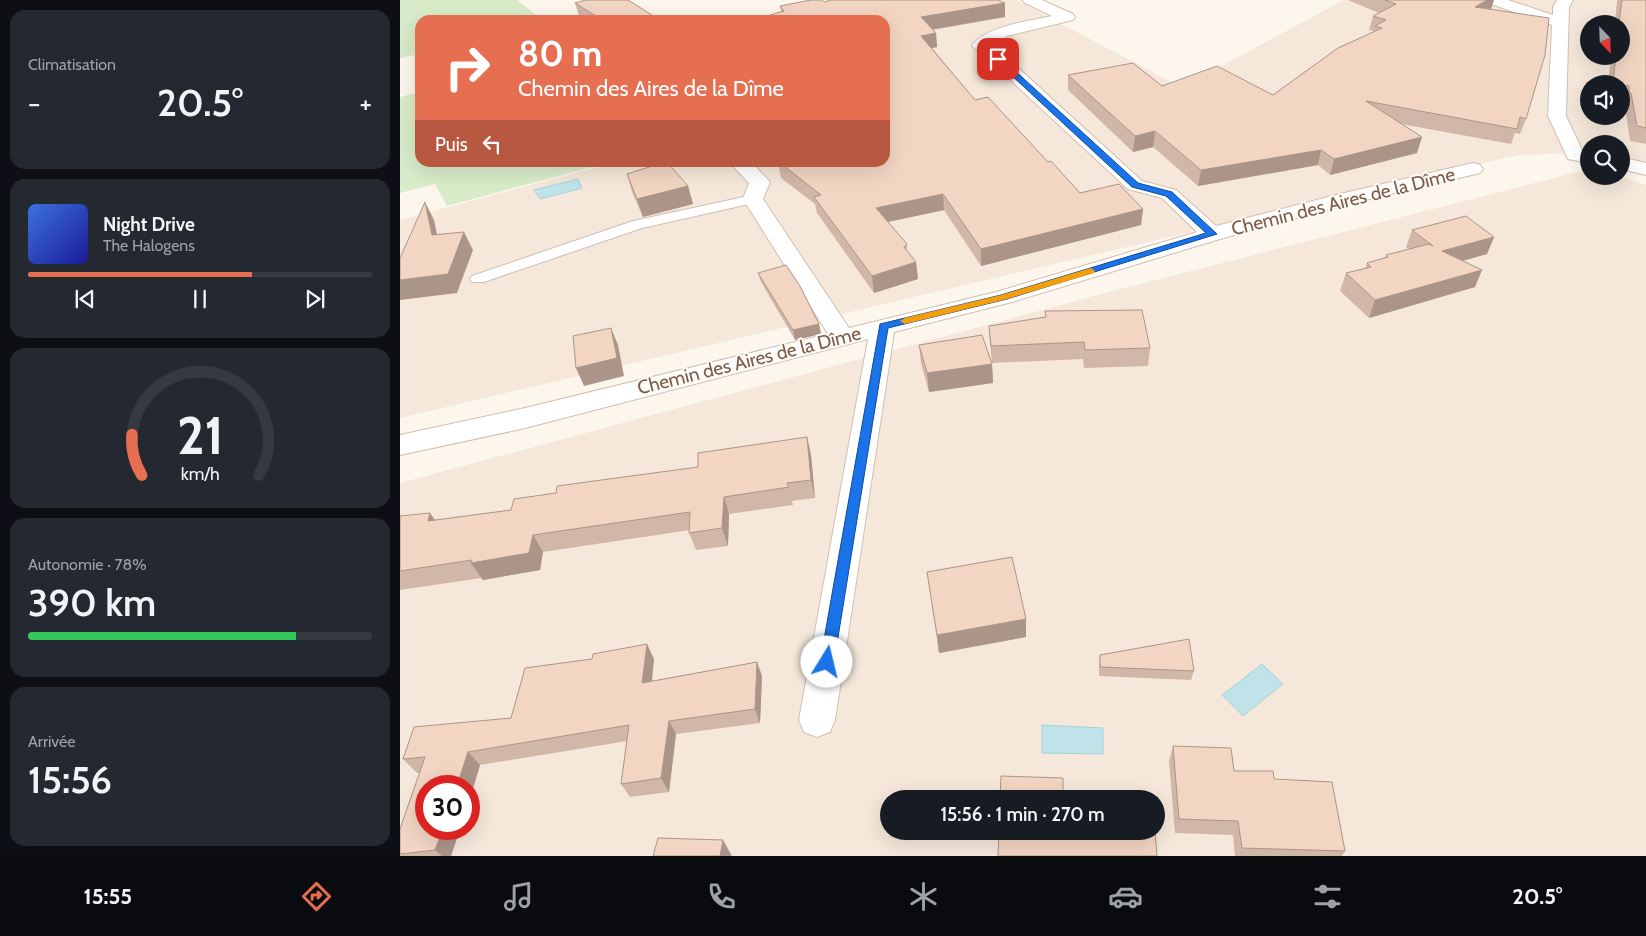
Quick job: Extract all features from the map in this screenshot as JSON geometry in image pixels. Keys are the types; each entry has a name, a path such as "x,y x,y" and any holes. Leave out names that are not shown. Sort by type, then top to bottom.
{"street":[{"path":"1030,0 1067,17 1001,33 980,46 998,59 1135,185 1169,194 1212,234"},
{"path":"1493,0 1515,8 1562,10 1557,116 1580,153"},
{"path":"1630,165 1646,169"},
{"path":"744,167 760,182 752,199 823,303 842,337"},
{"name":"Chemin des Aires de la Dîme","path":"400,445 521,418 1004,297 1212,234 1340,200 1473,168"},
{"path":"817,720 883,326"}],"lane":[{"path":"478,279 638,224 752,199"}],"shaded area":[{"path":"915,0 1016,0 1194,94 1188,84 1344,0 1646,0 1646,164 1630,160 1630,135 1580,135 1580,153 1518,155 400,418 400,220 598,167 890,167 890,17"},
{"path":"1580,171 1580,185 1630,185 1630,180 1646,185 1646,856 400,856 400,483 1101,294"}],"green space":[{"path":"400,0 517,0 536,15 415,15 415,55 400,58"},
{"path":"415,93 415,167 592,167 447,206 435,184 400,193 400,97"}],"water":[{"path":"578,179 582,188 540,199 534,190"},
{"path":"1262,664 1283,684 1243,716 1222,695"},
{"path":"1042,725 1103,728 1103,754 1042,753"}],"building":[{"path":"586,0 628,0 652,15 594,15 575,3"},
{"path":"811,0 822,0 824,2 831,0 998,0 1005,3 921,17 936,33 921,36 975,100 988,97 1048,162 1051,161 1080,193 1119,184 1143,209 981,249 943,194 876,208 907,244 904,247 916,262 872,276 814,197 821,195 785,167 890,167 890,15 770,15 784,11 780,6"},
{"path":"1385,0 1487,0 1475,7 1549,18 1545,55 1526,119 1520,117 1517,129 1366,101 1422,137 1334,159 1321,150 1201,170 1155,131 1135,136 1068,75 1133,63 1162,86 1217,66 1273,95 1338,48 1382,28 1375,26 1386,20 1373,16 1396,4"},
{"path":"1622,0 1646,0 1646,128 1637,126 1630,92 1630,75 1614,75 1615,65 1630,65 1630,15 1620,15"},
{"path":"649,167 671,167 688,186 637,199 627,174"},
{"path":"425,202 432,235 464,232 448,274 400,280 400,258"},
{"path":"1466,216 1494,237 1442,251 1482,270 1375,300 1346,273 1371,267 1367,263 1388,257 1386,255 1429,244 1433,246 1412,230"},
{"path":"786,265 800,286 819,324 793,330 758,273"},
{"path":"1142,310 1150,348 1085,350 1084,342 991,346 989,326 1046,317 1045,311"},
{"path":"611,328 617,358 576,368 573,336"},
{"path":"982,335 992,364 927,373 919,345"},
{"path":"807,437 811,480 787,483 789,487 724,497 722,528 689,533 690,512 533,535 529,553 471,563 472,560 400,571 400,516 430,513 428,521 511,510 514,499 556,493 557,486 698,467 698,453"},
{"path":"1012,557 1026,619 937,635 927,572"},
{"path":"1189,639 1194,671 1100,667 1100,655"},
{"path":"647,644 642,683 757,662 755,709 669,721 661,778 621,784 629,725 468,752 461,775 419,775 425,757 403,759 414,727 511,718 525,668 592,659 593,654"},
{"path":"1173,746 1231,748 1234,771 1273,771 1274,779 1332,782 1345,851 1242,848 1238,821 1179,819"},
{"path":"1001,776 1063,778 1063,790 1000,790"},
{"path":"415,786 415,840 439,840 435,850 400,854 400,829"},
{"path":"658,838 723,840 720,856 653,856"},
{"path":"999,840 1156,840 1157,856 998,856"}],"slow traffic":[{"path":"905,321 1004,297 1091,271"}],"route":[{"path":"827,662 883,326 1004,297 1212,234 1169,194 1135,185 998,59"}]}
